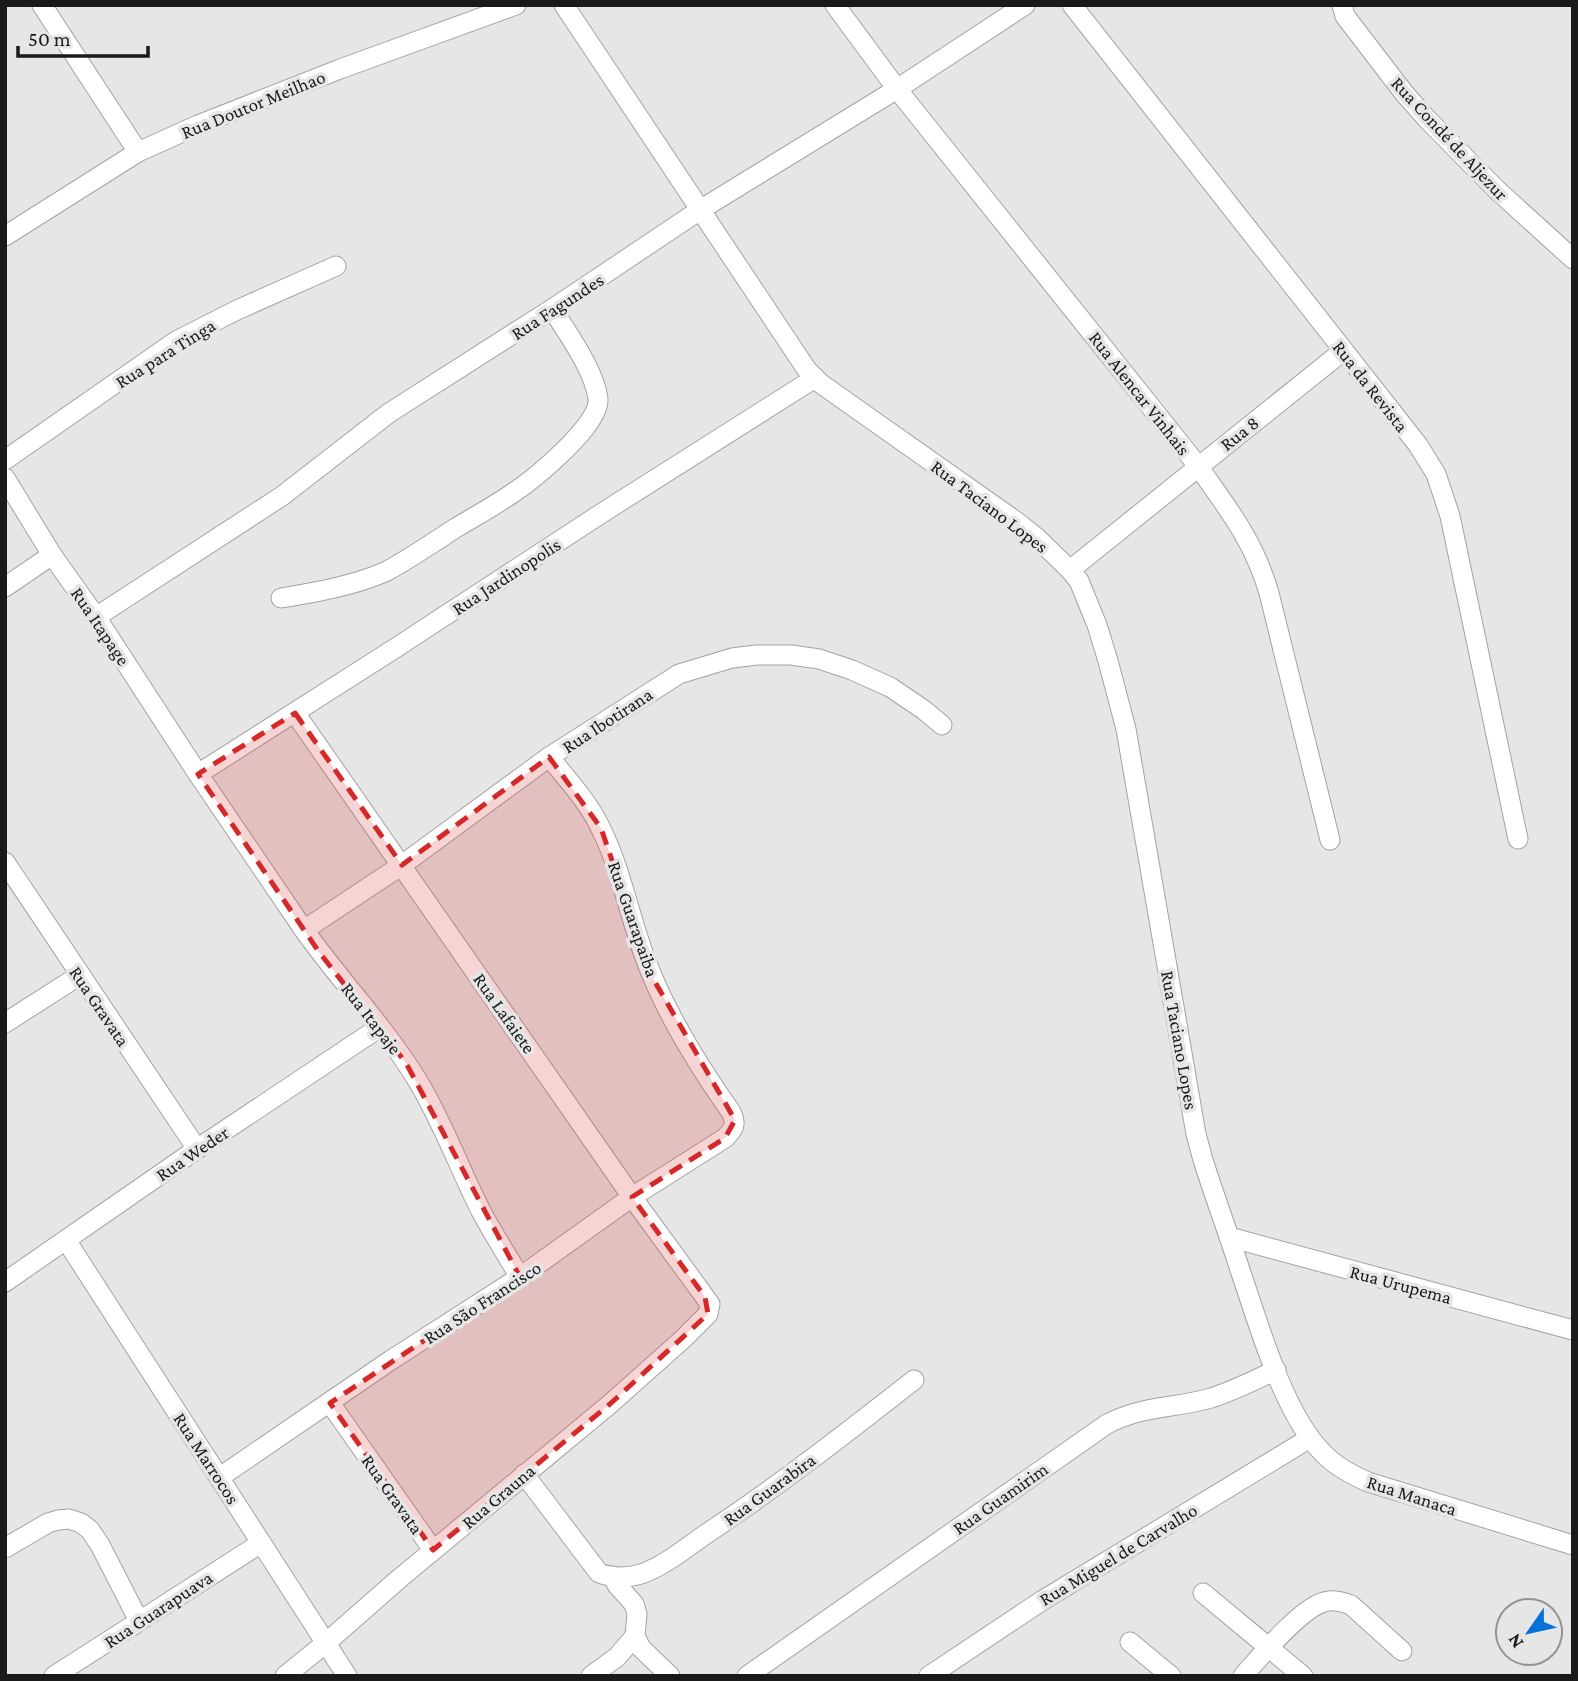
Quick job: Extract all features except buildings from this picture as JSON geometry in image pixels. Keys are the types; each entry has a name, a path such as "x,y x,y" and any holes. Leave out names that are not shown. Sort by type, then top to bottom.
{"street":[{"path":"42,5 138,152"},
{"name":"Rua Doutor Meilhao","path":"5,236 138,152 198,125 340,69 516,5"},
{"name":"Rua Taciano Lopes","path":"564,5 807,370 940,469 1017,522 1037,538 1079,582 1097,625 1126,729 1196,1134 1213,1193 1230,1237"},
{"name":"Rua Alencar Vinhais","path":"835,5 897,89 1198,466 1242,529 1264,577 1278,625 1330,840"},
{"name":"Rua Fagundes","path":"96,617 282,496 389,413 552,310 700,210 897,89 1025,5"},
{"name":"Rua da Revista","path":"1072,5 1432,466 1450,516 1517,839"},
{"name":"Rua Condé de Aljezur","path":"1341,9 1404,93 1427,119 1497,190 1573,259"},
{"name":"Rua para Tinga","path":"5,460 176,341 237,310 336,266"},
{"path":"281,598 335,589 386,572 512,494 573,441 592,419 598,399 580,354 552,310"},
{"name":"Rua 8","path":"1070,570 1343,351"},
{"name":"Rua Jardinopolis","path":"198,774 815,378"},
{"name":"Rua Itapage","path":"5,478 52,555 96,617 198,774"},
{"path":"5,587 52,555"},
{"name":"Rua Ibotirana","path":"304,930 402,865 549,757 679,674 732,658 757,655 819,659 890,687 942,725"},
{"name":"Rua Lafaiete","path":"295,713 632,1197 710,1304 708,1314"},
{"name":"Rua Guarapaiba","path":"549,757 601,828 651,975 675,1023 735,1120"},
{"name":"Rua Itapaje","path":"198,774 319,952 380,1027 421,1085 482,1213 520,1278"},
{"name":"Rua Gravata","path":"5,862 197,1149"},
{"path":"5,1023 79,975"},
{"name":"Rua Weder","path":"5,1282 380,1027"},
{"name":"Rua São Francisco","path":"220,1476 391,1360 520,1278 632,1197 725,1138 731,1132 735,1120"},
{"name":"Rua Urupema","path":"1230,1237 1573,1330"},
{"name":"Rua Manaca","path":"1230,1237 1276,1370 1299,1420 1323,1453 1368,1482 1573,1545"},
{"name":"Rua Marrocos","path":"66,1240 347,1676"},
{"name":"Rua Grauna","path":"285,1676 610,1404 708,1314"},
{"name":"Rua Guamirim","path":"747,1676 1107,1424 1138,1411 1210,1398 1276,1370"},
{"name":"Rua Guarabira","path":"613,1576 642,1573 720,1525 914,1380"},
{"name":"Rua Gravata","path":"330,1403 433,1550"},
{"name":"Rua Miguel de Carvalho","path":"929,1676 1043,1600 1310,1438"},
{"path":"524,1474 599,1573 613,1576 617,1585 634,1604 635,1636 641,1648 670,1676"},
{"path":"5,1548 58,1520 69,1519 81,1523 90,1530 100,1545 139,1621"},
{"name":"Rua Guarapuava","path":"54,1676 261,1543"},
{"path":"1203,1593 1303,1676"},
{"path":"1243,1676 1299,1619 1324,1602 1335,1601 1351,1605 1402,1651"},
{"path":"591,1676 617,1657 635,1636"},
{"path":"1130,1642 1171,1676"}],"highlighted area":[{"path":"295,713 402,865 549,757 601,828 651,975 735,1120 725,1138 632,1197 705,1297 708,1314 610,1404 433,1550 330,1403 520,1277 406,1063 319,952 198,774"}]}
